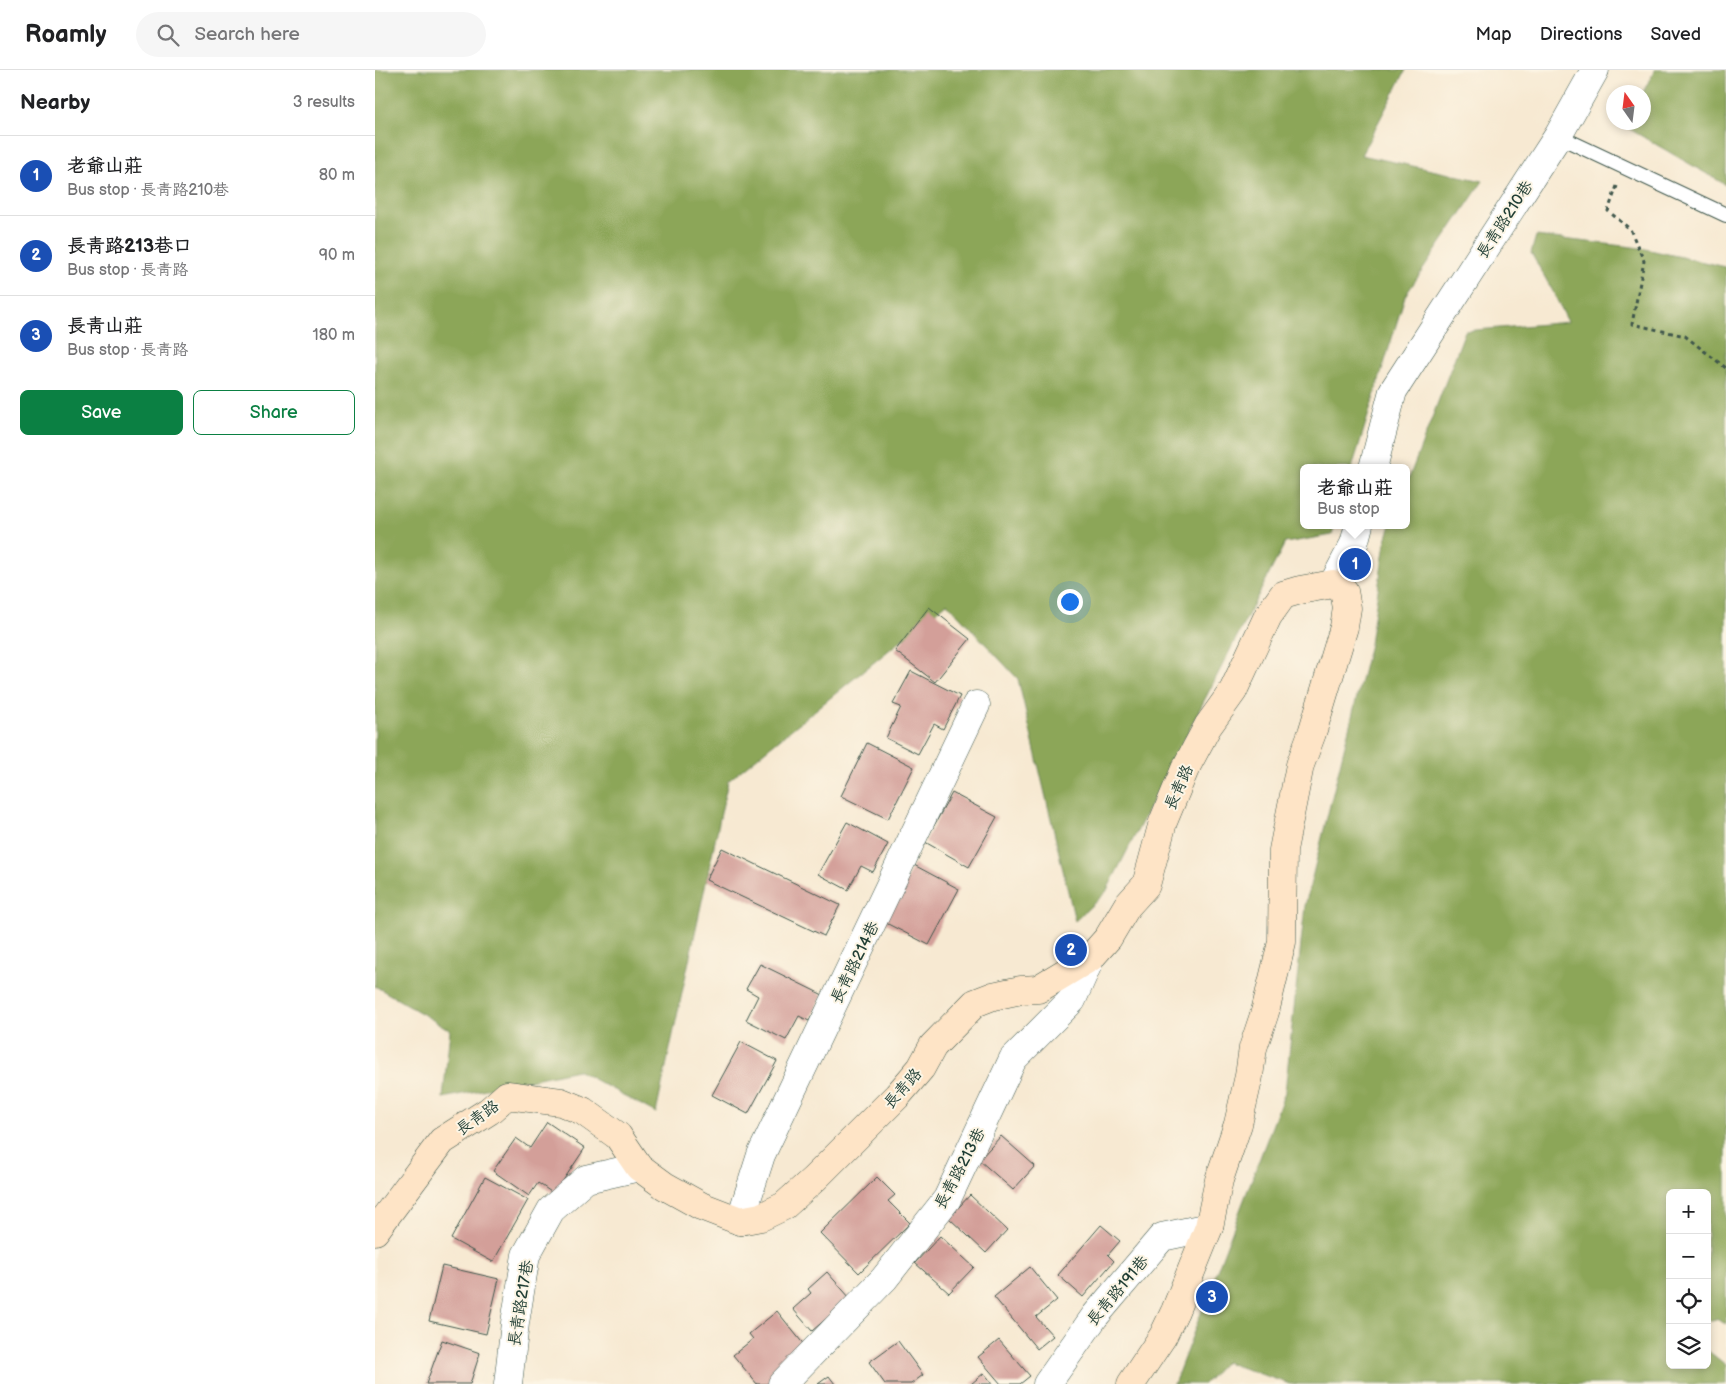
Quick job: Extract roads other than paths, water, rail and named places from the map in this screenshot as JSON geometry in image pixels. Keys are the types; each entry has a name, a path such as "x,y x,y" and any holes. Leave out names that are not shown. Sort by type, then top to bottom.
{"street":[{"name":"長青路210巷","path":"1374,464 1393,391 1558,136 1595,70"},
{"path":"1131,1384 1163,1336 1175,1311 1209,1227 1219,1180 1238,1124 1253,1048 1265,1012 1282,942 1283,850 1300,765 1312,733 1344,626 1347,608 1344,591 1333,584 1354,544 1358,529"},
{"name":"長青路","path":"375,1231 443,1141 489,1111 507,1095 561,1102 583,1111 618,1136 639,1167 665,1186 701,1206 740,1221 761,1217 785,1206 897,1096 921,1068 933,1046 975,1003 993,996 1021,990 1038,989 1091,957 1108,938 1127,906 1146,885 1163,822 1185,769 1208,726 1233,691 1268,616 1283,595 1333,584"},
{"name":"長青路214巷","path":"740,1221 761,1155 976,705"},
{"name":"長青路213巷","path":"782,1384 884,1280 947,1199 1013,1059 1072,1000 1091,957"},
{"name":"長青路217巷","path":"508,1384 526,1255 551,1210 586,1178 639,1167"},
{"name":"長青路191巷","path":"1047,1384 1095,1316 1162,1237 1209,1227"}],"lane":[{"path":"1558,136 1726,215"}],"place":[{"name":"老爺山莊","path":"1355,564"},
{"name":"長青路213巷口","path":"1071,950"},
{"name":"長青山莊","path":"1212,1297"}]}
